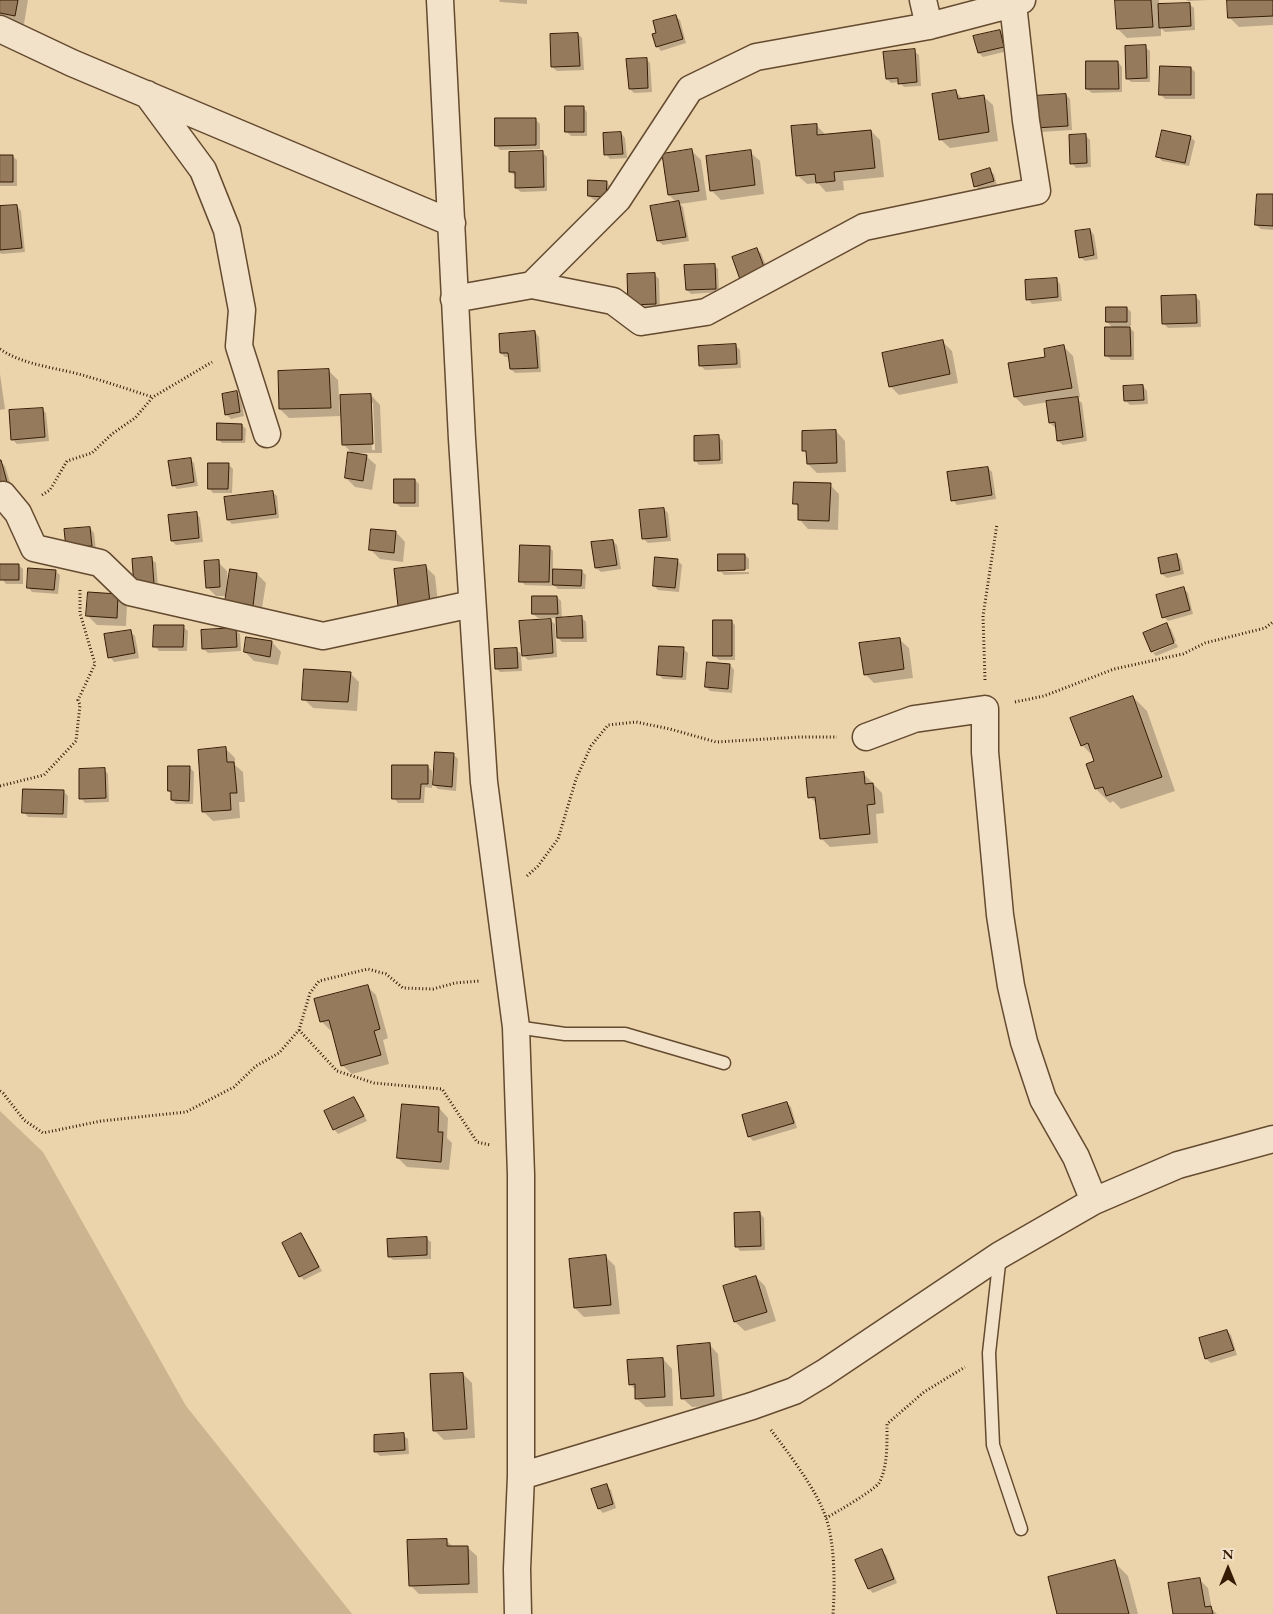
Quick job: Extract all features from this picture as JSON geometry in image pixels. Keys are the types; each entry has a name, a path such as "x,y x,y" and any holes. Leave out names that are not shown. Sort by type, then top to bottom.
{"street":[{"path":"440,0 452,223 454,299 484,782 516,1027 521,1174 521,1476 517,1569 518,1614"},
{"path":"923,0 929,26"},
{"path":"454,299 532,285 613,302 641,322 706,312 864,227 1037,191 1026,121 1017,2 929,26 756,57 690,89 618,199 532,285"},
{"path":"0,29 72,63 452,223"},
{"path":"147,94 203,170 227,230 242,310 239,346 267,434"},
{"path":"10,504 34,548 100,563 130,592 323,636 472,604"},
{"path":"866,737 914,719 985,708 985,752 1000,915 1011,986 1024,1042 1043,1099 1076,1157 1094,1201"},
{"path":"521,1476 752,1406 794,1391 824,1373 1000,1255 1094,1201 1178,1165 1273,1140"}],"lane":[{"path":"516,1027 566,1034 625,1034 724,1063"},
{"path":"1000,1255 989,1352 993,1445 1021,1529"}],"path":[{"path":"10,504 50,490 67,462 92,453 112,434 135,418 153,398 239,346"},
{"path":"0,349 9,355 55,369 88,376 153,398"},
{"path":"997,524 983,616 985,708 1044,696 1114,669 1183,654 1205,643 1265,628 1273,622"},
{"path":"0,786 44,775 76,740 80,705 78,700 95,664 80,613 80,559"},
{"path":"500,899 538,866 558,839 576,779 591,746 608,725 636,722 716,742 800,737 866,737"},
{"path":"0,1091 24,1120 43,1133 101,1121 186,1112 234,1087 256,1066 279,1053 299,1030 310,993 319,981 368,969 386,974 403,988 433,989 455,983 510,978"},
{"path":"299,1030 338,1071 374,1083 442,1089 477,1142 495,1146 521,1174"},
{"path":"826,1518 853,1502 878,1483 887,1455 887,1424 924,1392 989,1352"},
{"path":"752,1406 809,1485 826,1518 831,1542 835,1590 833,1614"}],"shaded area":[{"path":"0,1111 43,1152 186,1406 352,1614 0,1614"}],"building":[{"path":"0,0 18,0 15,16 0,13"},
{"path":"1115,0 1151,0 1153,27 1117,29"},
{"path":"1227,0 1273,0 1273,16 1228,18"},
{"path":"1190,3 1191,26 1159,28 1158,4"},
{"path":"676,15 683,39 656,47 652,34 656,33 653,21"},
{"path":"1000,30 1004,47 978,53 973,36"},
{"path":"578,33 580,66 551,67 550,34"},
{"path":"1146,45 1147,78 1126,79 1125,46"},
{"path":"915,49 917,82 898,84 898,78 886,79 883,52"},
{"path":"647,58 648,88 629,89 626,59"},
{"path":"1086,61 1118,61 1119,89 1086,89"},
{"path":"1160,66 1191,67 1191,95 1159,95"},
{"path":"956,90 958,99 984,95 989,132 939,140 932,94"},
{"path":"1066,94 1068,126 1035,128 1033,96"},
{"path":"565,106 584,106 584,132 565,132"},
{"path":"495,118 536,118 536,145 495,146"},
{"path":"817,124 817,135 871,130 875,168 834,172 835,181 816,183 815,174 796,176 791,126"},
{"path":"1162,130 1191,136 1185,163 1156,157"},
{"path":"621,132 623,154 604,155 603,133"},
{"path":"1086,134 1087,163 1070,164 1069,135"},
{"path":"692,149 699,191 668,195 662,154"},
{"path":"751,150 755,185 710,191 706,156"},
{"path":"543,151 544,187 515,188 515,172 509,172 509,152"},
{"path":"0,155 13,155 13,182 0,182"},
{"path":"990,168 994,181 974,187 971,174"},
{"path":"588,180 607,181 606,197 588,196"},
{"path":"1257,194 1273,194 1273,226 1255,225"},
{"path":"679,201 686,237 657,241 650,206"},
{"path":"17,205 22,248 0,250 0,206"},
{"path":"1090,229 1094,255 1079,258 1075,231"},
{"path":"757,248 767,275 742,285 732,257"},
{"path":"715,264 716,289 686,290 684,265"},
{"path":"655,273 656,304 628,305 627,274"},
{"path":"1057,278 1058,297 1026,300 1025,280"},
{"path":"1196,295 1197,323 1162,324 1161,296"},
{"path":"1106,307 1127,307 1127,322 1106,322"},
{"path":"1105,327 1130,327 1131,356 1105,356"},
{"path":"535,331 538,368 510,369 508,353 500,353 499,334"},
{"path":"943,340 950,374 889,387 882,353"},
{"path":"736,344 737,364 699,366 698,346"},
{"path":"1064,345 1072,388 1014,397 1008,363 1045,357 1044,349"},
{"path":"329,369 331,408 279,409 278,371"},
{"path":"1143,385 1144,400 1124,401 1123,386"},
{"path":"237,391 240,412 225,415 222,394"},
{"path":"371,394 373,444 342,445 340,395"},
{"path":"1078,397 1083,437 1057,441 1055,422 1049,423 1046,401"},
{"path":"43,408 45,437 11,440 9,410"},
{"path":"217,423 242,424 242,440 217,440"},
{"path":"836,430 837,463 807,464 806,451 802,451 802,431"},
{"path":"719,435 720,460 694,461 694,436"},
{"path":"348,452 367,455 363,481 345,478"},
{"path":"191,458 194,482 172,486 168,461"},
{"path":"0,460 7,482 0,484"},
{"path":"208,463 229,463 228,489 208,489"},
{"path":"988,467 992,495 951,501 947,472"},
{"path":"394,479 415,479 415,503 394,503"},
{"path":"794,482 831,483 829,521 798,520 798,504 793,504"},
{"path":"273,491 276,514 227,520 224,497"},
{"path":"664,508 667,537 642,539 639,510"},
{"path":"197,512 199,538 171,541 168,515"},
{"path":"90,527 92,546 66,548 64,529"},
{"path":"371,529 396,531 394,553 369,550"},
{"path":"613,540 617,565 595,568 591,542"},
{"path":"520,545 550,546 549,582 519,582"},
{"path":"718,554 745,554 745,570 718,571"},
{"path":"1177,554 1180,570 1161,574 1158,558"},
{"path":"152,557 154,584 134,586 132,559"},
{"path":"655,557 678,559 675,588 653,586"},
{"path":"219,560 220,587 206,588 204,561"},
{"path":"0,564 19,564 19,580 0,580"},
{"path":"426,565 430,603 398,606 394,569"},
{"path":"28,568 56,570 54,590 27,588"},
{"path":"230,569 257,573 253,606 225,602"},
{"path":"553,569 582,570 581,586 553,585"},
{"path":"1184,587 1190,610 1162,618 1156,595"},
{"path":"88,592 118,594 117,618 86,616"},
{"path":"532,596 557,596 558,614 532,614"},
{"path":"582,616 583,638 557,638 556,618"},
{"path":"551,619 553,653 522,656 519,621"},
{"path":"713,620 732,620 732,656 713,656"},
{"path":"1167,623 1174,643 1151,652 1143,633"},
{"path":"154,625 184,625 183,647 153,647"},
{"path":"236,628 237,647 202,649 201,630"},
{"path":"131,630 135,653 108,658 104,634"},
{"path":"246,637 272,641 270,657 244,652"},
{"path":"900,638 904,669 864,675 859,643"},
{"path":"659,646 684,647 682,677 657,675"},
{"path":"517,648 518,668 495,669 494,649"},
{"path":"707,662 730,664 728,689 705,687"},
{"path":"304,669 351,672 348,702 302,700"},
{"path":"1133,696 1162,777 1106,796 1103,787 1095,789 1086,764 1094,761 1088,743 1081,746 1070,718"},
{"path":"226,747 227,762 234,762 237,793 230,793 231,810 202,812 198,750"},
{"path":"435,752 454,753 452,787 433,785"},
{"path":"392,765 428,765 428,784 421,784 420,799 392,799"},
{"path":"168,766 190,766 189,801 171,800 171,791 168,791"},
{"path":"105,768 106,798 79,799 79,769"},
{"path":"864,772 865,784 873,783 875,804 867,805 870,834 820,839 815,797 808,798 806,778"},
{"path":"23,789 64,790 63,814 22,813"},
{"path":"368,985 380,1029 374,1031 381,1055 341,1066 329,1020 320,1022 314,999"},
{"path":"354,1097 364,1116 333,1130 324,1111"},
{"path":"787,1102 794,1123 748,1137 742,1115"},
{"path":"402,1104 439,1107 438,1132 443,1132 441,1162 397,1158"},
{"path":"760,1212 761,1246 735,1247 734,1213"},
{"path":"301,1233 319,1267 299,1277 282,1243"},
{"path":"427,1237 427,1255 388,1257 387,1239"},
{"path":"606,1255 611,1305 574,1308 569,1259"},
{"path":"756,1276 767,1312 734,1322 723,1286"},
{"path":"1227,1330 1234,1350 1205,1359 1199,1338"},
{"path":"710,1343 714,1396 681,1399 677,1346"},
{"path":"663,1358 665,1397 635,1399 635,1384 629,1385 627,1360"},
{"path":"463,1373 467,1429 433,1431 430,1374"},
{"path":"404,1433 405,1450 374,1452 374,1435"},
{"path":"607,1484 613,1504 598,1509 591,1489"},
{"path":"447,1539 447,1546 468,1546 469,1584 409,1586 407,1540"},
{"path":"882,1549 894,1579 868,1589 855,1560"},
{"path":"1115,1560 1129,1614 1057,1614 1048,1577"},
{"path":"1200,1578 1205,1607 1211,1606 1213,1614 1173,1614 1168,1583"}]}
